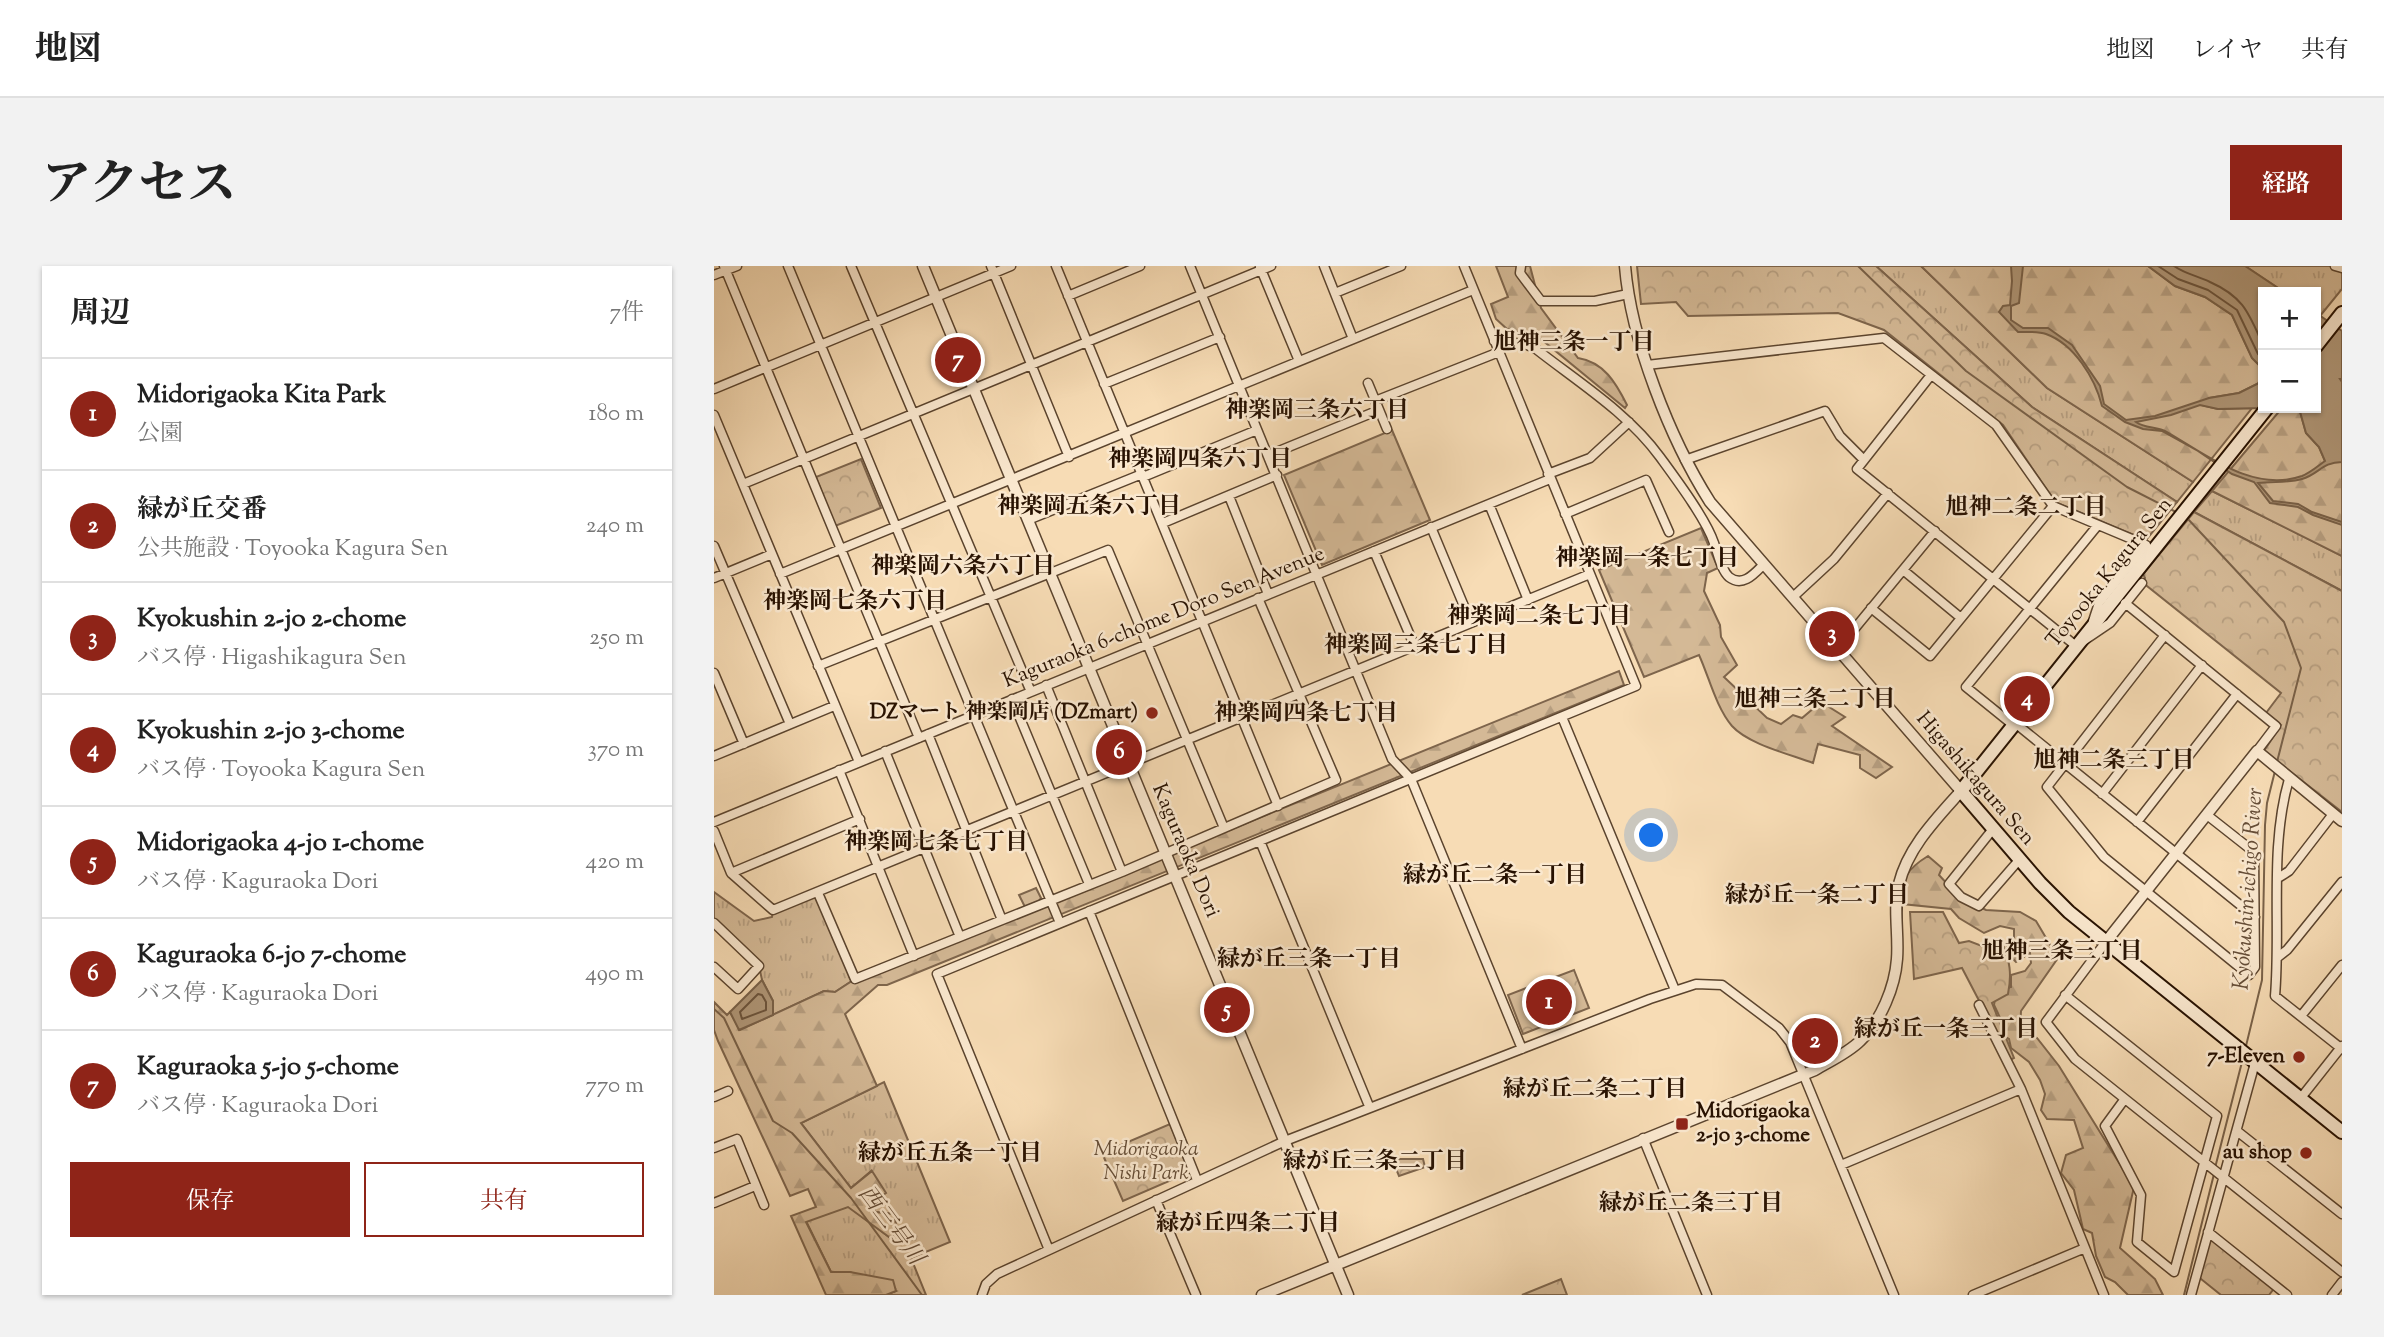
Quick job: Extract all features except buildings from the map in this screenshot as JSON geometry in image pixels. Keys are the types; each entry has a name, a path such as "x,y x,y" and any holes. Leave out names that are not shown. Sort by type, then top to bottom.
{"main road":[{"path":"2321,340 2342,313"},
{"name":"Toyooka Kagura Sen","path":"1961,791 2263,413"},
{"name":"Higashikagura Sen","path":"1961,791 2019,860 2069,912 2342,1132"}],"street":[{"path":"714,275 725,268 737,266"},
{"path":"788,266 1060,923"},
{"path":"851,266 1031,692"},
{"name":"Kaguraoka Dori","path":"923,266 1348,1295"},
{"path":"714,389 935,297 992,270 1010,266"},
{"path":"1056,266 1278,806"},
{"path":"1068,296 1140,266"},
{"path":"1190,266 1392,759 1410,779 1522,1049"},
{"path":"743,484 1202,295 1260,268 1271,266"},
{"path":"1324,266 1353,339"},
{"path":"1335,293 1401,266"},
{"path":"1049,1250 937,974 1636,686 1464,266"},
{"path":"1521,266 1520,273 1541,300 1595,300 1628,294"},
{"name":"Higashikagura Sen","path":"1625,266 1635,328 1647,365 1685,460 1710,502 1961,791"},
{"path":"2335,266 2342,268"},
{"path":"725,268 919,738"},
{"path":"1260,268 1299,361"},
{"path":"992,270 1069,457"},
{"path":"780,574 1473,290"},
{"path":"1104,384 1220,337"},
{"path":"1647,365 1884,338 1996,425 2053,506 2146,545 2099,603 2091,627"},
{"path":"1494,341 1536,349 1629,422 1645,438 1712,536 1725,572 1730,578 1743,581 1765,564"},
{"path":"1269,456 1499,352"},
{"path":"1931,375 1857,469 2076,646 2110,623 2142,583"},
{"path":"1368,383 1387,429"},
{"path":"1685,460 1825,411 1840,436 1864,460"},
{"path":"714,415 859,762"},
{"name":"Kaguraoka 6-chome Doro Sen Avenue","path":"714,822 1489,504 1590,458 1629,422"},
{"path":"1028,520 1257,430"},
{"path":"1163,523 1277,475"},
{"path":"1566,514 1646,480 1669,532"},
{"path":"1793,597 1834,559 1888,493"},
{"path":"1229,496 1268,594"},
{"path":"1489,504 1528,600"},
{"path":"1871,608 1930,656 2053,506"},
{"path":"2098,525 1966,687 2255,917"},
{"path":"1432,527 1471,623"},
{"path":"1837,650 1935,531"},
{"path":"714,546 790,724"},
{"path":"818,666 1108,550 1224,828"},
{"path":"1374,551 1414,645"},
{"path":"714,578 772,554"},
{"path":"1903,570 1961,618"},
{"path":"714,831 731,873 773,911 1590,574"},
{"path":"818,892 855,979 1122,872 1336,780 1258,598"},
{"path":"2125,603 2276,726 2046,1022 2075,1059 2342,1272"},
{"path":"2165,635 2047,787 2104,857 2249,975 2255,967 2254,852 2207,815"},
{"path":"2102,793 2202,665"},
{"path":"714,673 744,744"},
{"path":"1046,685 1122,872"},
{"path":"2137,822 2237,694"},
{"path":"1012,699 1089,884"},
{"path":"714,756 834,706"},
{"path":"1562,717 1675,990"},
{"path":"928,734 1002,920"},
{"path":"885,751 960,937"},
{"path":"2257,751 2342,821"},
{"path":"839,770 914,956"},
{"path":"2286,776 2281,807 2275,996 2342,1048 2300,1099"},
{"name":"Toyooka Kagura Sen","path":"1262,1295 1803,1074 1860,1042 1881,1013 1894,983 1897,959 1895,907 1899,883 1909,857 1926,832 1961,791"},
{"path":"2278,878 2289,871 2333,814"},
{"path":"731,873 860,819"},
{"path":"1993,829 1949,884 1961,897 1979,906 2019,860"},
{"path":"1261,841 1369,1106"},
{"path":"2278,957 2287,950 2342,881"},
{"path":"1089,911 1198,1180"},
{"path":"714,923 759,966 738,989 714,967"},
{"path":"2301,1016 2342,965"},
{"path":"982,1295 986,1284 997,1274 1285,1141 1369,1106 1696,984 1722,985 1779,1028 1790,1042 1894,1295"},
{"path":"2065,995 2217,1116 2206,1166 2174,1272 2137,1242 2141,1195 2105,1126 2124,1100"},
{"path":"1979,1005 2021,1089 2104,1295"},
{"path":"2191,1295 2221,1176 2237,1131 2248,1058"},
{"path":"1840,1165 2021,1089"},
{"path":"714,1097 728,1091"},
{"path":"2237,1131 2342,1214"},
{"path":"1643,1138 1707,1295"},
{"path":"714,1148 737,1139 764,1205"},
{"path":"714,1203 755,1186"},
{"path":"1156,1200 1196,1295"},
{"path":"2208,1232 2287,1295"},
{"path":"1973,1295 2085,1248"},
{"path":"2332,1295 2342,1282"},
{"path":"2269,1295 2276,1286"}],"green space":[{"path":"1496,266 1530,266 1541,308 1578,358 1595,364 1608,375 1627,405 1625,408 1542,340 1507,329 1496,319 1491,304 1508,297"},
{"path":"1637,266 1876,266 2032,407 2177,502 2146,540 2055,502 2003,425 1884,330 1838,313 1688,316 1676,302 1641,304"},
{"path":"1876,266 1921,266 2047,388 2193,482 2177,502 2032,407"},
{"path":"1921,266 2148,266 2175,286 2205,297 2232,315 2252,358 2258,364 2258,384 2239,393 2209,398 2201,405 2218,409 2252,408 2193,482 2047,388"},
{"path":"2245,266 2342,266 2342,289 2321,315 2321,287 2276,287"},
{"path":"2278,413 2300,413 2306,433 2319,447 2325,461 2342,462 2342,556 2212,491"},
{"path":"1392,430 1430,520 1322,565 1284,475"},
{"path":"861,459 881,508 835,526 816,477"},
{"path":"2212,491 2342,556 2342,591 2194,512"},
{"path":"2194,512 2342,591 2342,812 2264,751 2281,725 2266,713 2281,693 2142,582 2145,578 2143,574"},
{"path":"1701,528 1718,568 1707,573 1704,591 1720,625 1721,637 1737,665 1724,677 1767,718 1781,724 1793,715 1802,718 1821,702 1845,717 1832,726 1892,767 1876,778 1860,768 1860,755 1818,744 1813,763 1748,738 1726,718 1699,655 1644,677 1599,570"},
{"path":"1619,671 1624,685 887,985 878,985 845,1014 877,1086 801,1123 851,1188 872,1171 886,1193 873,1202 875,1212 894,1214 898,1234 889,1237 848,1207 806,1222 831,1272 850,1272 893,1280 896,1291 886,1295 826,1295 791,1216 816,1207 808,1189 790,1196 718,1041 714,1030 714,1002 727,1015 730,1012 740,1030 824,991 835,992 855,979 877,974"},
{"path":"1928,856 1942,868 1939,875 1960,898 1986,910 2020,912 2036,921 2058,958 2021,1011 2020,1029 2037,1038 2059,1066 2134,1187 2120,1248 2155,1279 2163,1295 2128,1295 2115,1282 2105,1277 2096,1256 2092,1233 2083,1229 2074,1190 2061,1173 2066,1155 2083,1148 2074,1120 2047,1119 2041,1110 2045,1094 2040,1080 2029,1062 2011,1048 2009,1039 2003,1036 2003,1024 1994,1005 1996,992 2011,987 2011,975 2025,971 2031,963 2030,953 2016,962 2009,955 2006,943 2014,937 2014,929 2000,926 1984,933 1959,918 1951,909 1902,904 1903,888 1910,870"},
{"path":"1036,888 1041,898 1025,907 1019,895"},
{"path":"714,892 754,921 772,917 773,910 818,893 855,979 835,992 824,991 773,1015 773,1001 762,980 759,966 714,923"},
{"path":"1910,912 1943,912 1959,943 1969,941 1987,948 2002,942 2010,968 2008,994 1992,1003 2014,1058 2010,1060 1962,968 1914,979"},
{"path":"1574,970 1589,1008 1523,1034 1508,995"},
{"path":"884,1082 950,1242 911,1258 926,1295 886,1295 896,1291 850,1272 831,1272 806,1221 848,1206 889,1237 894,1214 875,1212 871,1171 851,1188 801,1123"},
{"name":"Midorigaoka Nishi Park","path":"1170,1124 1190,1172 1123,1201 1102,1153"},
{"path":"1392,1159 1423,1159 1425,1167 1399,1176"},
{"path":"2208,1232 2276,1286 2269,1295 2221,1295 2196,1275"},
{"path":"1561,1279 1567,1295 1522,1295"}],"water":[{"path":"2011,266 2023,266 2019,303 2011,306 2011,320 2023,328 2048,328 2072,345 2100,386 2104,404 2126,420 2155,416 2209,398 2239,393 2258,384 2258,408 2218,409 2200,405 2171,415 2136,422 2167,432 2196,450 2162,431 2143,429 2125,422 2102,406 2089,374 2066,346 2043,333 2018,332 1999,312 2003,306 2010,305"},
{"path":"2148,266 2245,266 2276,287 2258,287 2258,364 2252,358 2232,315 2205,297 2175,286"},
{"path":"2321,316 2342,331 2342,462 2325,466 2302,479 2258,483 2273,501 2298,504 2312,512 2342,522 2342,525 2298,507 2270,503 2254,482 2232,474 2200,452 2231,469 2266,480 2302,476 2325,461 2319,447 2306,433 2300,413 2321,413"},
{"path":"762,980 773,1001 773,1015 739,1030 730,1012"}],"waterway":[{"name":"Kyokushin-ichigo River","path":"1858,266 1966,371 2127,487 2176,512"},
{"name":"Kyokushin-ichigo River","path":"2187,518 2284,622 2301,668 2277,762"},
{"name":"Kyokushin-ichigo River","path":"2246,1046 2262,980 2265,825 2275,771"},
{"name":"西三号川","path":"714,1009 724,1018 773,1121 792,1133 851,1198 922,1295"},
{"name":"Kyokushin-ichigo River","path":"2215,1168 2243,1058"},
{"name":"Kyokushin-ichigo River","path":"2184,1295 2214,1174"}],"place":[{"name":"Kaguraoka 5-jo 5-chome","path":"958,360"},
{"name":"Kyokushin 2-jo 2-chome","path":"1832,634"},
{"name":"Kyokushin 2-jo 3-chome","path":"2027,699"},
{"name":"DZマート 神楽岡店 (DZmart)","path":"1152,713"},
{"name":"Kaguraoka 6-jo 7-chome","path":"1119,752"},
{"name":"Midorigaoka Kita Park","path":"1549,1002"},
{"name":"Midorigaoka 4-jo 1-chome","path":"1227,1010"},
{"name":"緑が丘交番","path":"1815,1041"},
{"name":"7-Eleven","path":"2299,1057"},
{"name":"Midorigaoka 2-jo 3-chome","path":"1682,1124"},
{"name":"au shop","path":"2306,1153"}],"district":[{"name":"旭神三条一丁目","path":"1574,343"},
{"name":"神楽岡三条六丁目","path":"1317,411"},
{"name":"神楽岡四条六丁目","path":"1200,460"},
{"name":"神楽岡五条六丁目","path":"1089,507"},
{"name":"旭神二条二丁目","path":"2026,508"},
{"name":"神楽岡一条七丁目","path":"1647,559"},
{"name":"神楽岡六条六丁目","path":"963,567"},
{"name":"神楽岡七条六丁目","path":"855,602"},
{"name":"神楽岡二条七丁目","path":"1539,617"},
{"name":"神楽岡三条七丁目","path":"1416,646"},
{"name":"旭神三条二丁目","path":"1815,700"},
{"name":"神楽岡四条七丁目","path":"1306,714"},
{"name":"旭神二条三丁目","path":"2114,761"},
{"name":"神楽岡七条七丁目","path":"936,843"},
{"name":"緑が丘二条一丁目","path":"1495,876"},
{"name":"緑が丘一条二丁目","path":"1817,896"},
{"name":"旭神三条三丁目","path":"2062,952"},
{"name":"緑が丘三条一丁目","path":"1309,960"},
{"name":"緑が丘一条三丁目","path":"1946,1030"},
{"name":"緑が丘二条二丁目","path":"1595,1090"},
{"name":"緑が丘五条一丁目","path":"950,1154"},
{"name":"緑が丘三条二丁目","path":"1375,1162"},
{"name":"緑が丘二条三丁目","path":"1691,1204"},
{"name":"緑が丘四条二丁目","path":"1248,1224"}]}
